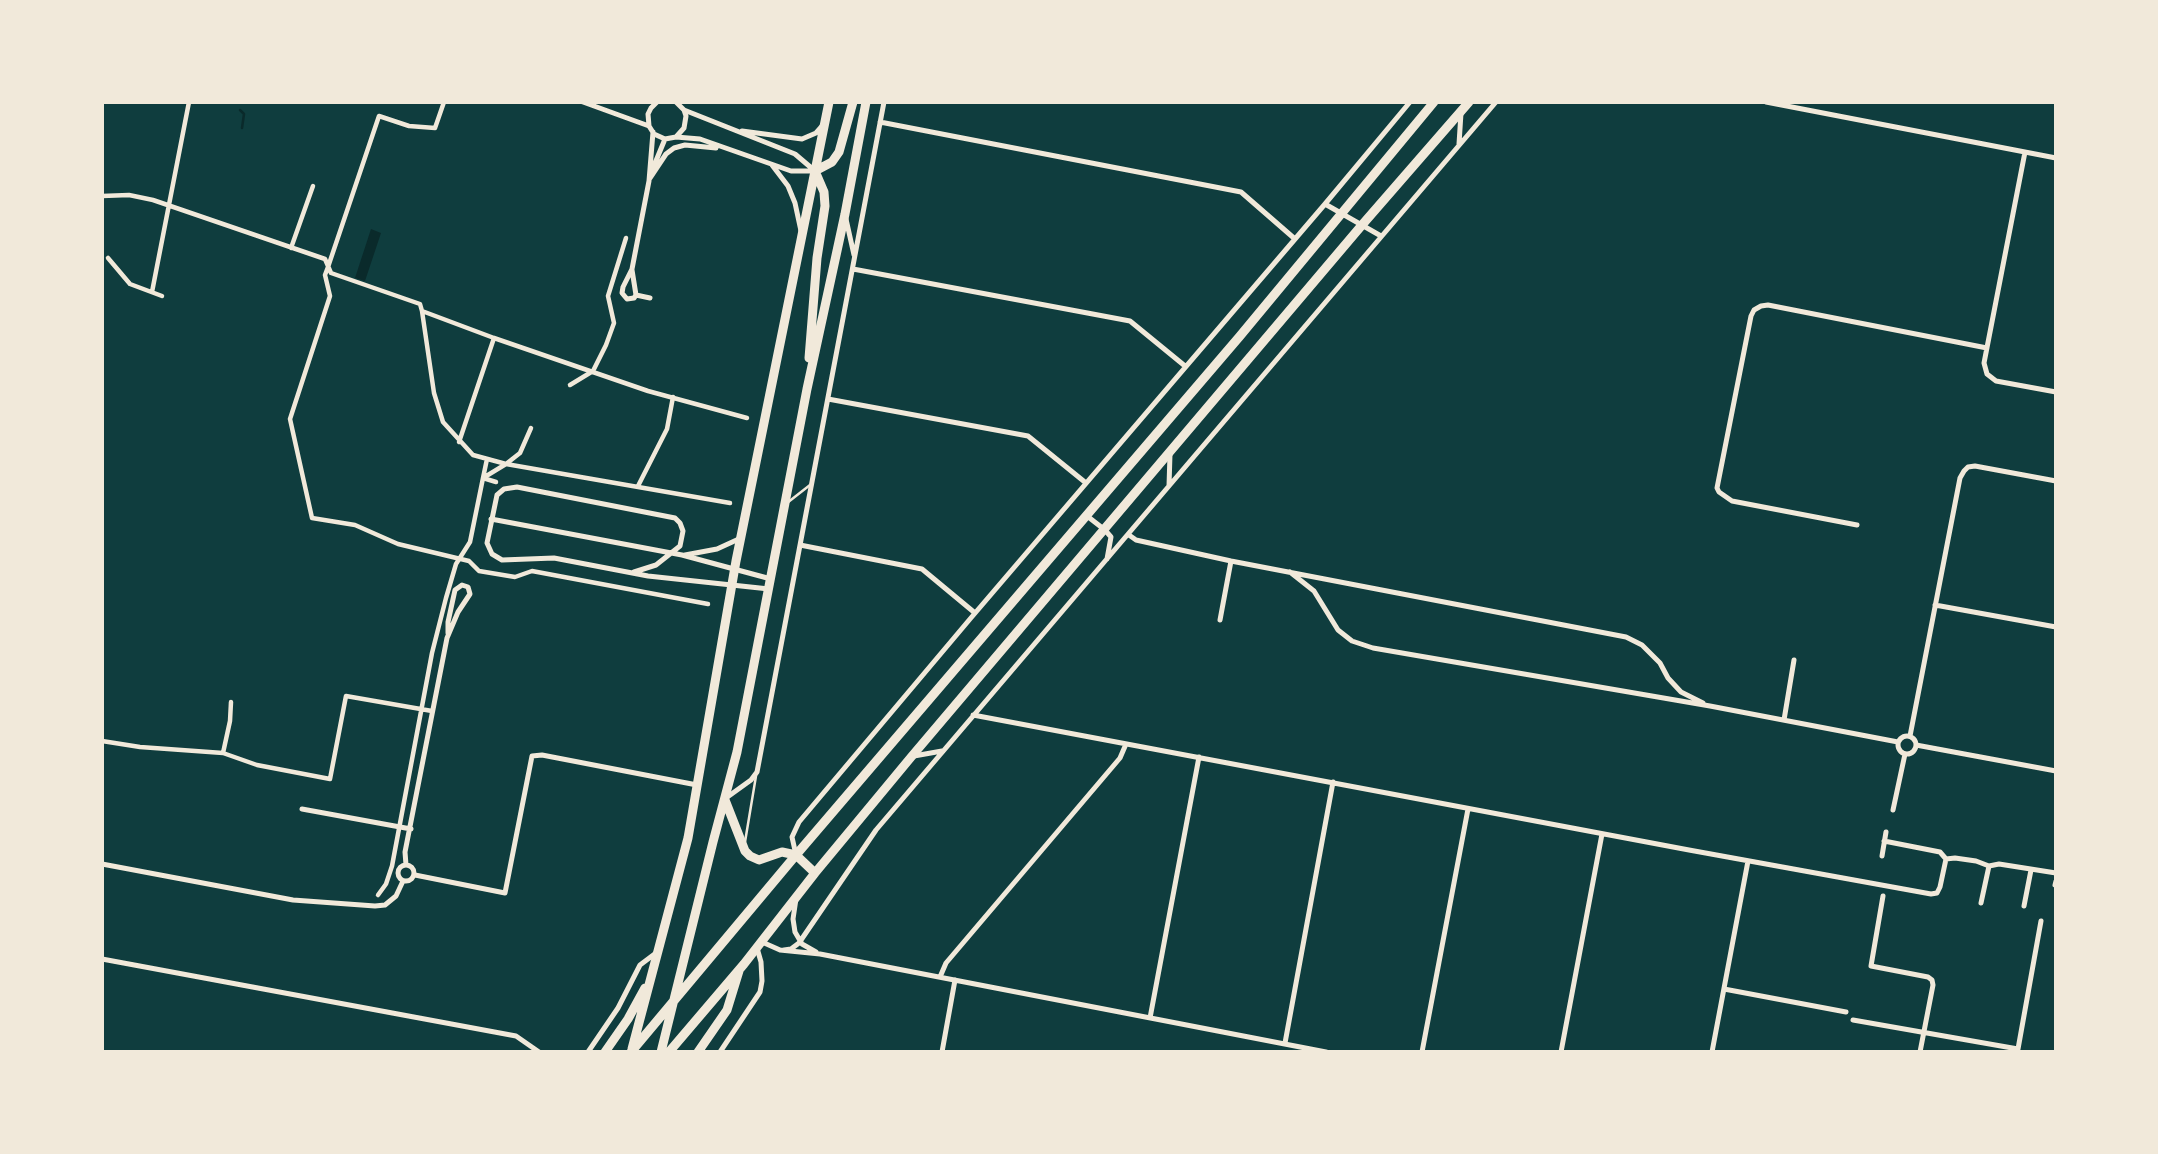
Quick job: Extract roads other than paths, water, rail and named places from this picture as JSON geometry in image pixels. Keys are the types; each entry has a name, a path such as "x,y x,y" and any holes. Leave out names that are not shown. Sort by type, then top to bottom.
{"highway":[{"path":"632,1051 681,870 741,537 829,102"},
{"path":"815,171 832,162 839,152 853,102"},
{"path":"661,1052 737,752 807,389 845,214 866,102"},
{"path":"632,1051 796,855 1087,516 1434,102"},
{"path":"669,1052 740,969 815,873 912,756 1170,454 1362,225 1469,102"},
{"path":"807,389 816,267 825,206 824,192 815,171"},
{"path":"725,799 744,848 750,856 757,860 782,852 796,855 815,873"},
{"path":"698,1052 727,1010 740,969"},
{"path":"605,1052 628,1018 652,975"}],"street":[{"path":"152,292 189,102"},
{"path":"444,102 435,128 409,126 379,116 325,275 330,296 290,419 312,518 355,524 398,544 469,561 479,571 515,577 532,571 708,604"},
{"path":"583,102 649,126"},
{"path":"725,799 751,780 757,772 854,269 884,102"},
{"path":"796,855 792,839 797,825 1410,102"},
{"path":"784,950 791,949 800,942 863,847 942,751 1106,562 1496,102"},
{"path":"1766,102 2056,158"},
{"path":"654,103 648,114 649,126 658,137 700,140 791,171 815,171"},
{"path":"676,137 684,128 686,116 678,103"},
{"path":"684,110 795,154 815,171"},
{"path":"1459,144 1461,112"},
{"path":"732,129 802,139 816,133 825,122"},
{"path":"880,122 1241,192 1295,239"},
{"path":"650,298 636,295 634,298 627,299 622,293 632,269 649,181 653,132"},
{"path":"649,181 666,138"},
{"path":"649,181 666,154 674,148 685,145 722,148"},
{"path":"2025,152 1984,363 1987,374 1996,381 2056,392"},
{"path":"770,164 788,186 796,203 802,236"},
{"path":"291,248 312,186"},
{"path":"102,196 138,197 169,206 325,259 331,273 420,304 434,393 443,422 459,442 473,455 506,464 730,503"},
{"path":"1325,204 1381,236"},
{"path":"845,214 855,258"},
{"path":"570,385 593,371 606,345 614,323 608,296 626,238"},
{"path":"108,258 130,284 162,296"},
{"path":"632,269 636,295"},
{"path":"854,269 1130,321 1185,366"},
{"path":"1857,525 1732,500 1719,492 1717,488 1751,316 1754,310 1768,305 1987,348"},
{"path":"422,311 648,391 747,418"},
{"path":"459,442 494,338"},
{"path":"638,486 667,429 673,397"},
{"path":"828,399 1028,436 1086,482"},
{"path":"483,478 520,453 531,428"},
{"path":"1169,486 1170,454"},
{"path":"378,895 386,884 392,866 435,642 452,576 459,558 470,542 487,459"},
{"path":"1910,736 1960,478 1968,467 1975,466 2056,481"},
{"path":"483,478 496,482"},
{"path":"634,572 653,567 678,548 682,540 683,531 680,524 673,517 514,487 504,489 498,494 487,539 488,547 493,556 502,560 531,557 554,558 652,576 769,589"},
{"path":"1087,516 1105,530 1112,540 1106,562"},
{"path":"491,519 682,555 771,579"},
{"path":"1129,535 1136,540 1231,561 1626,637 1642,645 1660,663 1668,678 1681,692 1710,706"},
{"path":"682,555 717,549 741,537"},
{"path":"800,545 922,569 975,613"},
{"path":"1220,620 1231,561"},
{"path":"1290,572 1314,591 1338,630 1352,641 1373,648 1710,706 1898,742"},
{"path":"406,865 405,852 411,830 455,590 462,585 468,587 470,594 458,612 448,633"},
{"path":"1935,605 2056,628"},
{"path":"1784,720 1794,660"},
{"path":"102,741 140,747 224,753 257,765 330,779 346,696 432,711"},
{"path":"224,753 232,702"},
{"path":"973,715 1602,834 1937,893 1946,859"},
{"path":"1910,736 1902,737 1898,742 1899,750 1905,754 1912,752 1916,745"},
{"path":"1910,736 1916,745"},
{"path":"940,977 946,963 1120,758 1126,744"},
{"path":"1916,745 2056,771"},
{"path":"912,756 942,751"},
{"path":"1894,810 1905,754"},
{"path":"415,875 505,893 532,756 542,755 697,785"},
{"path":"1150,1018 1200,757"},
{"path":"1285,1043 1333,782"},
{"path":"302,809 411,830"},
{"path":"1422,1052 1468,809"},
{"path":"1882,856 1886,832"},
{"path":"1561,1052 1602,834"},
{"path":"1884,841 1940,852 1946,859"},
{"path":"1946,859 1955,858 1988,866 1999,864 2056,873"},
{"path":"1712,1052 1748,860"},
{"path":"102,864 293,900 375,906 385,905 396,896 403,881"},
{"path":"403,881 398,872 401,867 406,865 413,868 415,875"},
{"path":"1981,903 1988,866"},
{"path":"2024,906 2031,870"},
{"path":"403,881 411,880 415,875"},
{"path":"2055,885 2056,880"},
{"path":"797,896 793,925 800,942 820,954"},
{"path":"1883,896 1871,966 1928,977 1932,980 1933,986 1920,1052"},
{"path":"1853,1020 2018,1049 2042,921"},
{"path":"720,1052 760,992 762,981 759,945 820,954 1326,1052"},
{"path":"588,1052 618,1008 640,965 644,960 659,951"},
{"path":"102,959 516,1036 539,1052"},
{"path":"942,1052 955,980"},
{"path":"1724,989 1846,1012"}],"lane":[{"path":"785,505 812,484"},
{"path":"744,848 757,772"}],"water":[{"path":"371,229 381,233 365,281 355,278"}],"waterway":[{"path":"240,110 244,114 242,128"}]}
